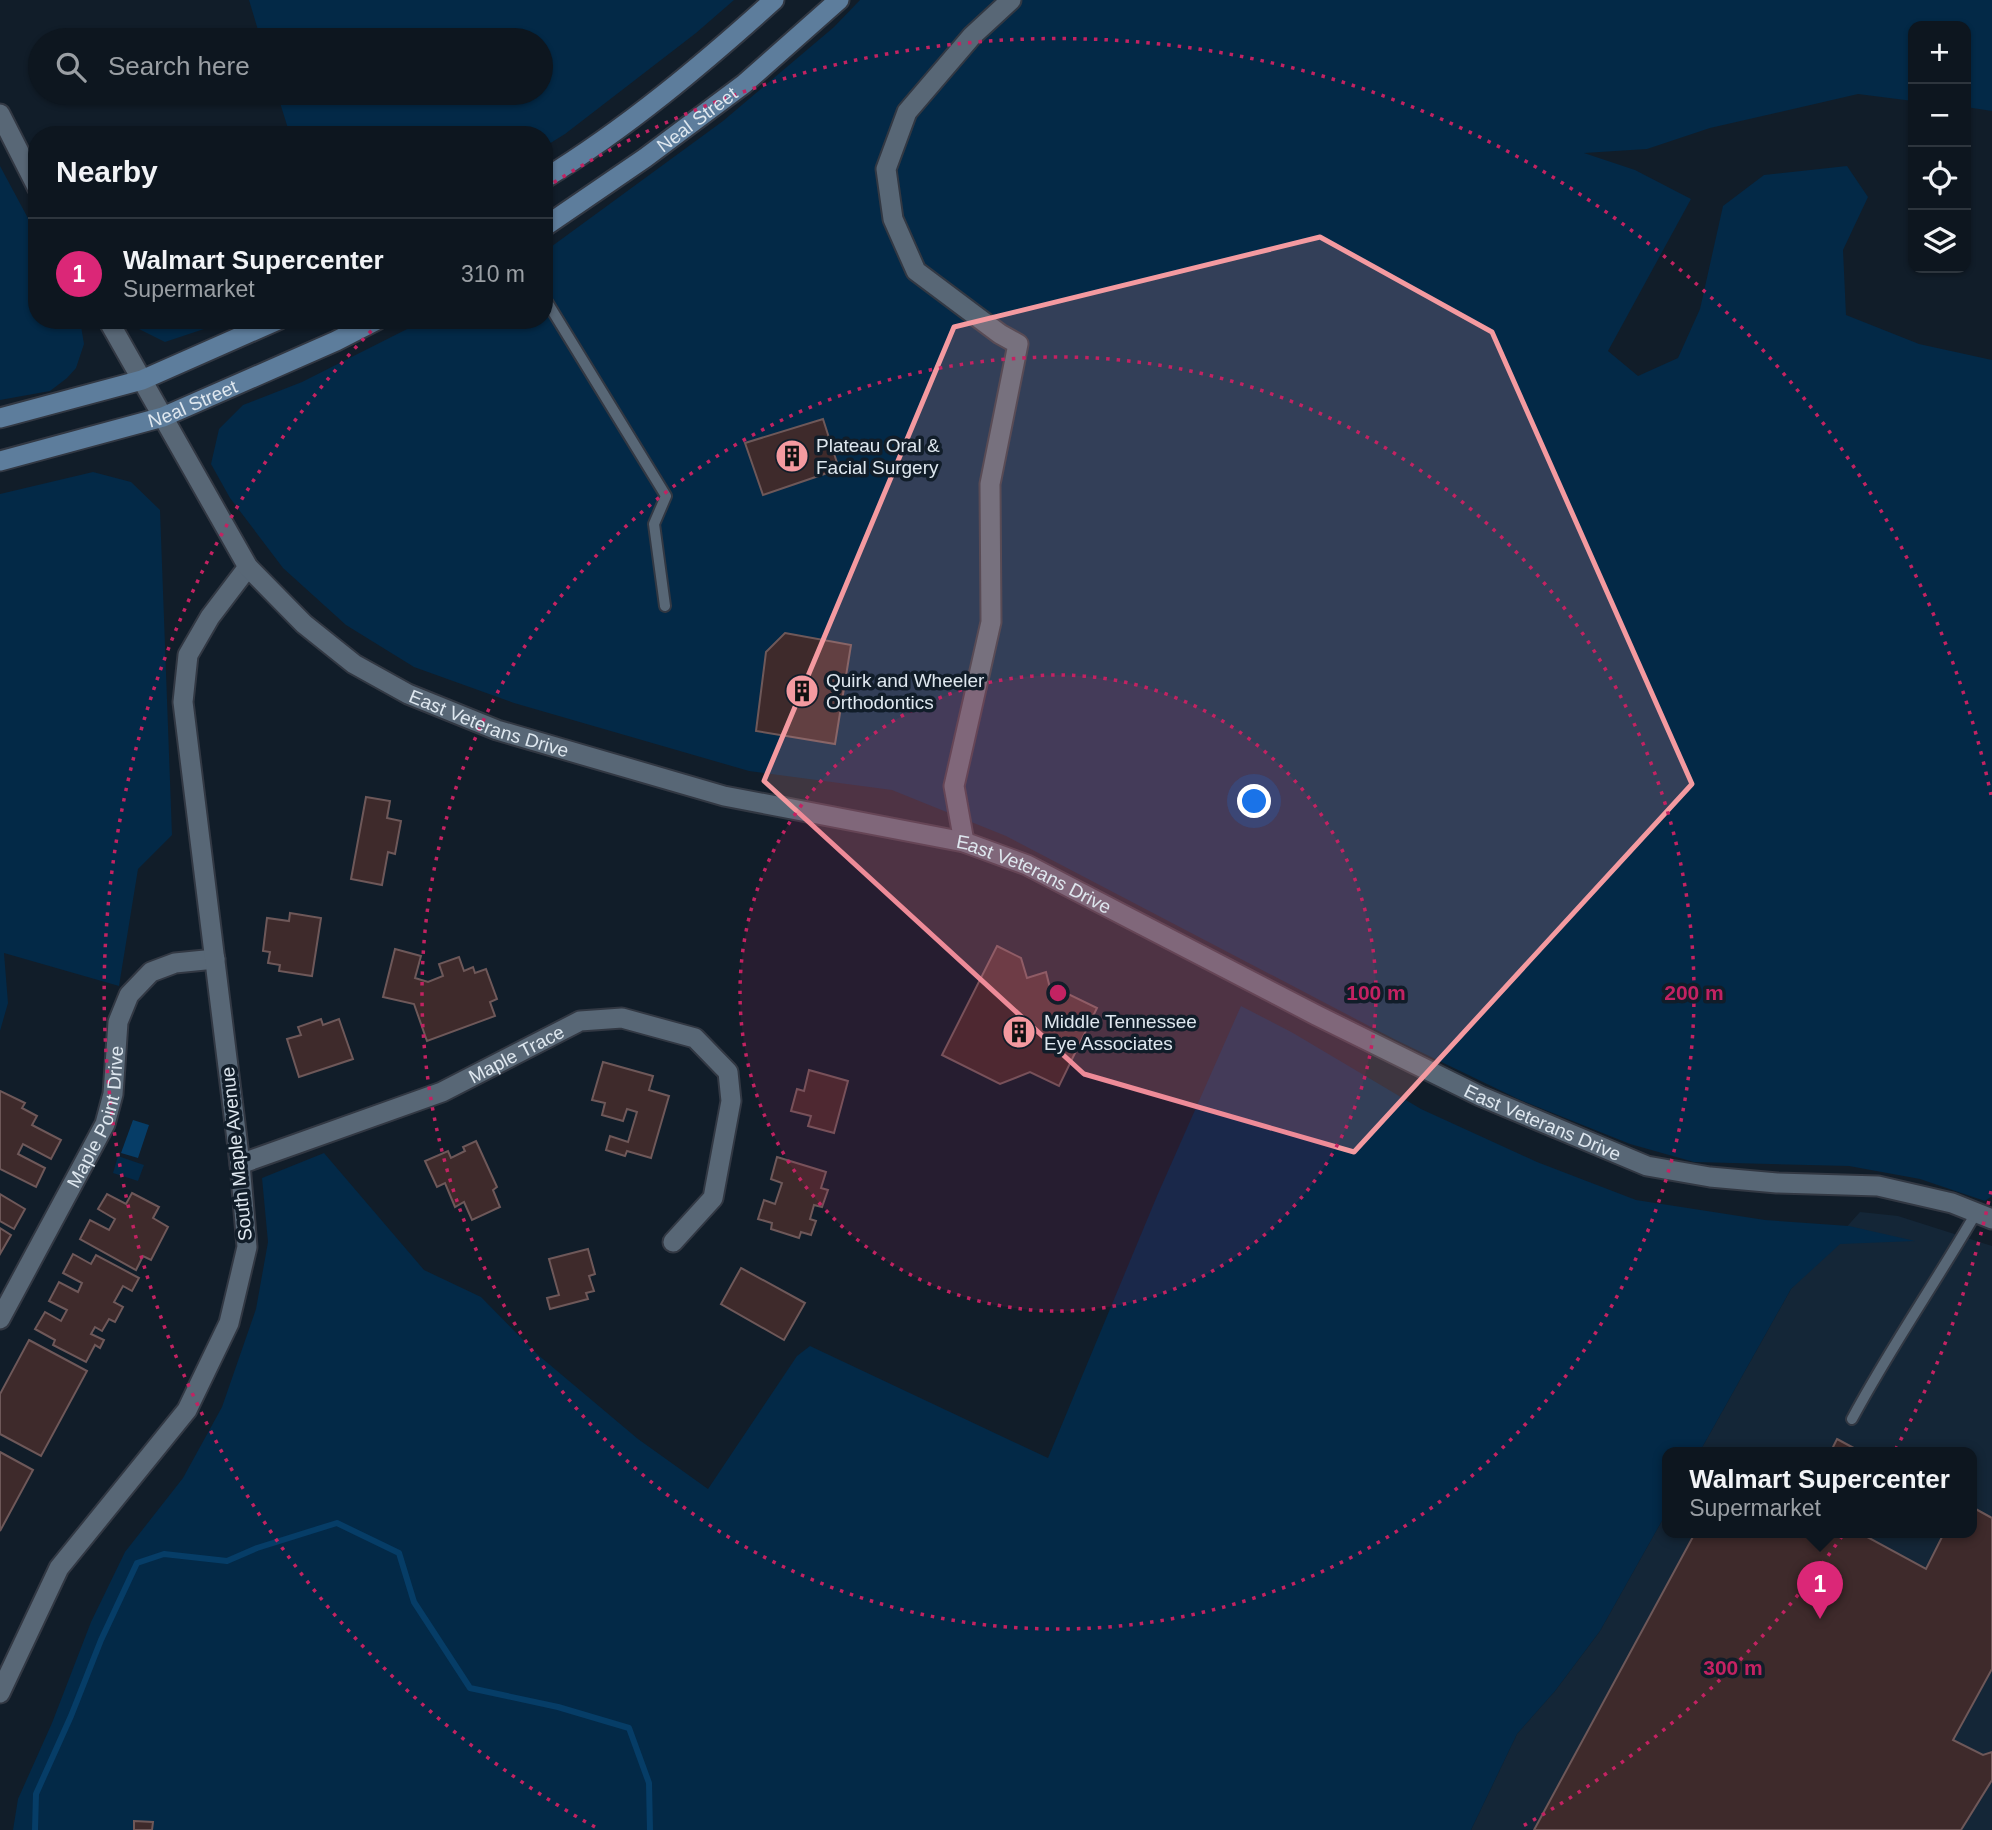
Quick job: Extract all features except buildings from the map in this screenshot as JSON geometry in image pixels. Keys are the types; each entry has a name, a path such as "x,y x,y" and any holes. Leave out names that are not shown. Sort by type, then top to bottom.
{"main road":[{"path":"553,173 603,141 686,76 775,0"},
{"name":"Neal Street","path":"553,221 645,158 744,84 839,0"},
{"name":"Neal Street","path":"0,418 142,380 258,329"},
{"name":"Neal Street","path":"0,461 163,417 359,329"}],"street":[{"path":"964,842 954,786 991,622 990,484 1018,344 1000,334 916,271 893,219 886,169 907,113 972,36 1011,0"},
{"path":"0,114 28,169"},
{"path":"113,329 163,417"},
{"name":"East Veterans Drive","path":"163,417 248,567 304,624 354,664 408,694 497,730 724,796 964,842 1027,865 1316,1015 1480,1096 1647,1166 1710,1177 1777,1183 1878,1186 1952,1203 1984,1216"},
{"name":"South Maple Avenue","path":"0,1693 59,1568 187,1410 229,1323 247,1247 240,1164 183,702 188,655 210,617 248,567"},
{"name":"Maple Point Drive","path":"0,1319 105,1124 113,1094 118,1022 129,995 151,972 175,963 215,958"},
{"name":"Maple Trace","path":"240,1164 442,1091 580,1021 622,1018 695,1038 728,1072 731,1101 713,1198 673,1242"}],"lane":[{"path":"553,312 666,496 654,524 665,606"},
{"path":"1852,1419 1879,1368 1984,1216"}],"highlighted area":[{"path":"1320,237 1492,332 1692,784 1354,1152 1084,1074 764,781 954,327"}],"shaded area":[{"path":"249,0 734,0 696,33 553,141 553,126 287,126 281,105 553,105 553,28 257,28"},
{"path":"860,0 1992,0 1992,111 1971,108 1971,21 1908,21 1908,100 1858,94 1710,128 1647,149 1584,153 1635,170 1691,199 1608,351 1638,376 1678,358 1700,309 1723,206 1764,175 1847,166 1868,197 1843,250 1846,315 1919,344 1992,360 1992,1196 1985,1201 1920,1179 1849,1166 1694,1162 1630,1144 1518,1099 1394,1039 1006,836 892,790 749,771 514,703 414,667 346,625 283,568 230,498 211,464 219,429 243,405 302,382 407,329 553,329 553,245 723,121 834,27"},
{"path":"0,166 28,218 28,329 82,329 84,344 76,368 50,391 0,400"},
{"path":"139,329 204,329 165,342"},
{"path":"93,472 131,482 160,510 172,835 138,869 119,986 4,953 8,1003 0,1031 0,494"},
{"path":"1241,1006 1293,1033 1421,1109 1537,1162 1636,1200 1765,1220 1849,1226 1915,1241 1840,1244 1791,1289 1702,1447 1662,1447 1662,1521 1600,1631 1555,1691 1517,1734 1471,1830 13,1830 18,1799 52,1723 91,1622 125,1552 183,1478 222,1407 256,1309 268,1242 262,1178 324,1153 424,1270 481,1297 537,1354 638,1439 708,1489 797,1356 810,1346 1048,1458 1157,1196"},
{"path":"133,1120 149,1125 138,1158 121,1153"},
{"path":"118,1156 144,1165 138,1181 113,1173"},
{"path":"1860,1212 1898,1216 1992,1246 1992,1830 1471,1830 1517,1734 1555,1691 1600,1631 1662,1521 1662,1538 1977,1538 1977,1447 1702,1447 1791,1289"}],"waterway":[{"path":"35,1830 36,1794 101,1640 137,1563 164,1554 227,1561 257,1548 337,1523 399,1553 414,1602 470,1688 558,1707 629,1728 649,1783 650,1830"}],"place":[{"name":"Plateau Oral & Facial Surgery","path":"792,456"},
{"name":"Quirk and Wheeler Orthodontics","path":"802,691"},
{"name":"Middle Tennessee Eye Associates","path":"1019,1032"},
{"name":"Walmart Supercenter","path":"1820,1619"}]}
